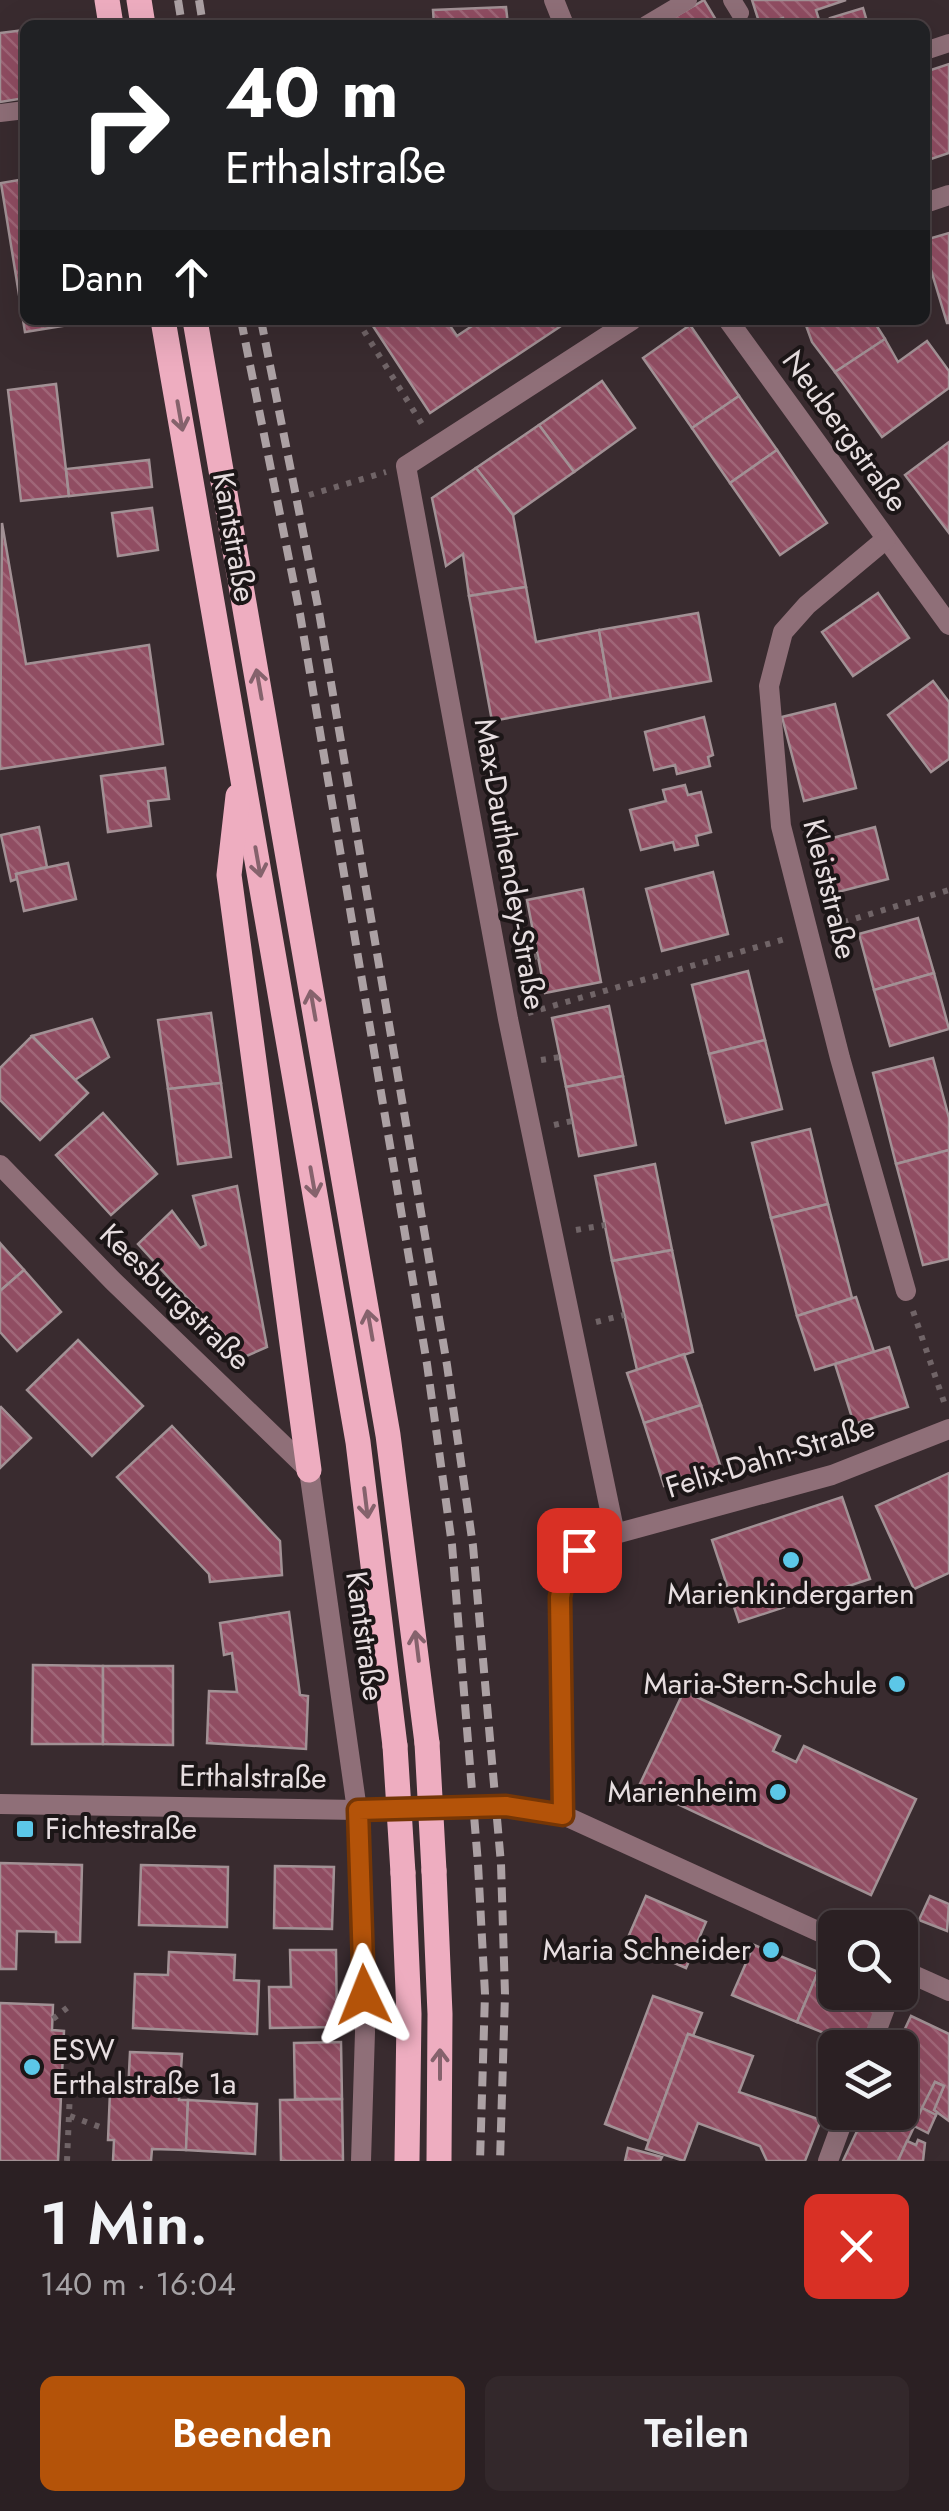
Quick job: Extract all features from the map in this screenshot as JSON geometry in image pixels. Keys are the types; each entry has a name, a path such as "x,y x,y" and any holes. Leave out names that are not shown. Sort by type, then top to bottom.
{"main road":[{"name":"Kantstraße","path":"165,325 358,1442 396,1746 408,2014 407,2161"},
{"path":"196,325 388,1435 427,1743 440,2014 439,2161"},
{"path":"242,766 229,876 308,1470"}],"street":[{"name":"Max-Dauthendey-Straße","path":"614,1534 508,1019 406,466 624,325"},
{"name":"Neubergstraße","path":"732,325 949,625"},
{"name":"Kleiststraße","path":"886,539 807,604 783,632 770,686 781,826 906,1292"},
{"name":"Keesburgstraße","path":"0,1165 113,1282 308,1470"},
{"name":"Felix-Dahn-Straße","path":"563,1815 560,1597 563,1578 579,1550 614,1534 832,1475 949,1429"},
{"name":"Kantstraße","path":"308,1470 358,1810"},
{"name":"Erthalstraße","path":"0,1804 358,1810 506,1806 563,1815 818,1931"},
{"path":"358,1810 364,2032 362,2161"},
{"path":"918,1977 949,1991"},
{"path":"828,2161 839,2130"}],"lane":[{"path":"654,20 688,0"}],"path":[{"path":"360,325 437,446"},
{"path":"309,495 352,482"},
{"path":"508,1019 949,890"},
{"path":"906,1292 949,1416"},
{"path":"53,2019 72,2004"},
{"path":"63,2161 70,2090"},
{"path":"70,2116 100,2127"},
{"path":"90,2124 102,2116"}],"building":[{"path":"704,0 716,20 670,20"},
{"path":"752,0 846,0 816,10 819,20 758,20"},
{"path":"506,7 507,20 434,20 433,10"},
{"path":"863,8 867,20 831,20"},
{"path":"20,31 20,99 0,102 0,33"},
{"path":"949,64 949,153 930,159 930,70"},
{"path":"20,180 20,301 1,183"},
{"path":"949,233 949,323 930,267 930,239"},
{"path":"24,325 68,325 25,332"},
{"path":"372,325 449,325 457,336 474,325 562,325 430,413"},
{"path":"690,325 739,396 692,428 643,358"},
{"path":"806,325 876,325 885,339 835,372 812,342"},
{"path":"885,339 898,362 927,341 949,371 949,388 882,437 835,372"},
{"path":"602,381 635,428 574,472 539,425"},
{"path":"56,384 69,496 21,501 8,390"},
{"path":"739,396 777,450 730,483 692,428"},
{"path":"539,425 574,472 513,515 476,468"},
{"path":"949,442 949,533 905,475"},
{"path":"777,450 827,523 780,555 730,483"},
{"path":"149,460 152,487 69,496 66,469"},
{"path":"476,468 513,515 526,587 469,596 463,554 446,566 432,498"},
{"path":"152,508 158,550 118,556 112,513"},
{"path":"2,523 26,664 149,645 163,744 0,769"},
{"path":"526,587 536,642 599,630 611,699 492,721 469,596"},
{"path":"878,593 909,638 853,676 822,632"},
{"path":"698,613 711,681 611,699 599,630"},
{"path":"933,681 949,702 949,759 931,772 888,715"},
{"path":"835,704 856,788 804,801 782,717"},
{"path":"704,717 713,755 708,757 710,766 677,774 675,765 654,770 645,732"},
{"path":"165,768 169,799 148,801 151,826 108,832 101,776"},
{"path":"685,785 688,795 701,792 711,832 696,836 698,845 675,850 673,842 641,850 630,810 666,801 663,790"},
{"path":"39,827 47,867 16,874 17,879 11,881 1,835"},
{"path":"875,827 888,879 826,895 813,843"},
{"path":"68,863 76,899 24,911 16,874"},
{"path":"713,872 728,934 662,951 646,889"},
{"path":"583,889 601,982 545,993 527,900"},
{"path":"918,918 934,973 874,990 859,934"},
{"path":"748,971 765,1040 709,1054 692,985"},
{"path":"934,973 949,1029 890,1046 874,990"},
{"path":"609,1006 623,1076 566,1087 552,1018"},
{"path":"211,1013 221,1083 168,1089 158,1020"},
{"path":"92,1019 109,1057 75,1080 32,1036"},
{"path":"32,1036 88,1093 40,1140 0,1100 0,1068"},
{"path":"765,1040 782,1109 726,1123 709,1054"},
{"path":"933,1058 949,1118 949,1150 896,1164 873,1073"},
{"path":"623,1076 636,1145 579,1156 566,1087"},
{"path":"221,1083 231,1157 178,1164 168,1089"},
{"path":"103,1113 157,1174 111,1215 56,1155"},
{"path":"810,1129 828,1204 771,1218 752,1143"},
{"path":"949,1150 949,1259 923,1265 896,1164"},
{"path":"655,1164 672,1250 612,1261 595,1176"},
{"path":"237,1186 267,1347 242,1358 138,1244 172,1211 200,1248 206,1245 193,1196"},
{"path":"828,1204 852,1298 797,1316 771,1218"},
{"path":"0,1243 24,1270 0,1291"},
{"path":"672,1250 693,1352 637,1370 612,1261"},
{"path":"24,1270 61,1312 17,1351 0,1332 0,1291"},
{"path":"856,1297 874,1352 815,1370 797,1316"},
{"path":"78,1340 143,1406 92,1456 27,1390"},
{"path":"889,1347 908,1407 854,1424 835,1364"},
{"path":"684,1354 701,1405 644,1423 627,1373"},
{"path":"701,1405 721,1468 664,1486 644,1423"},
{"path":"0,1408 31,1438 0,1468"},
{"path":"172,1426 280,1541 282,1575 210,1582 209,1574 117,1477"},
{"path":"949,1473 949,1573 914,1589 876,1506"},
{"name":"Marienkindergarten","path":"842,1497 870,1579 739,1622 712,1540"},
{"path":"289,1612 300,1695 308,1696 306,1749 207,1743 209,1691 237,1692 232,1653 224,1655 220,1623"},
{"path":"33,1665 103,1666 103,1744 32,1744"},
{"path":"103,1666 173,1666 173,1745 103,1744"},
{"name":"Marienheim","path":"684,1691 780,1736 773,1751 796,1762 804,1746 916,1799 871,1895 639,1786"},
{"path":"0,1863 82,1865 80,1942 56,1942 56,1932 17,1931 16,1969 0,1969"},
{"path":"141,1865 228,1867 227,1927 139,1925"},
{"path":"275,1866 334,1867 332,1929 274,1928"},
{"path":"646,1896 706,1922 686,1968 626,1942"},
{"path":"930,1896 949,1904 947,1931 919,1920"},
{"path":"754,1945 818,1972 797,2022 732,1995"},
{"path":"290,1950 336,1950 337,2027 270,2028 269,1987 291,1987"},
{"path":"169,1952 235,1955 234,1980 259,1981 257,2034 133,2028 135,1974 168,1975"},
{"path":"818,1972 818,2010 877,2010 868,2030 818,2031 797,2022"},
{"path":"653,1996 702,2013 693,2036 688,2034 649,2141 605,2124"},
{"name":"ESW Erthalstraße 1a","path":"0,2003 53,2005 52,2030 64,2031 58,2161 0,2161"},
{"path":"911,2016 949,2034 949,2121 934,2110 944,2086 935,2082 918,2118 918,2030 904,2030"},
{"path":"688,2034 753,2056 739,2092 818,2119 805,2161 767,2161 760,2146 698,2123 684,2161 646,2149"},
{"path":"341,2042 342,2099 295,2099 294,2043"},
{"path":"130,2052 182,2054 179,2100 188,2100 186,2150 152,2149 151,2161 113,2161 114,2140 108,2140 110,2092 128,2093"},
{"path":"935,2082 944,2086 934,2110 936,2115 922,2108"},
{"path":"342,2099 343,2161 281,2161 280,2100"},
{"path":"188,2100 257,2104 255,2154 186,2150"},
{"path":"922,2108 936,2115 928,2133 918,2128"},
{"path":"858,2130 913,2130 898,2161 843,2161"},
{"path":"918,2140 925,2143 923,2161 898,2161 907,2141 916,2145"},
{"path":"628,2148 662,2157 660,2161 625,2161"}],"railway":[{"path":"178,0 181,20"},
{"path":"199,0 202,20"},
{"path":"242,325 300,614 427,1364 452,1545 485,1994 480,2161"},
{"path":"262,325 319,612 447,1365 473,1546 501,1864 505,1994 500,2161"}],"place":[{"name":"Marienkindergarten","path":"791,1560"},
{"name":"Maria-Stern-Schule","path":"897,1684"},
{"name":"Marienheim","path":"778,1792"},
{"name":"Fichtestraße","path":"25,1829"},
{"name":"Maria Schneider","path":"771,1950"},
{"name":"ESW Erthalstraße 1a","path":"32,2067"}],"route":[{"path":"364,1995 358,1810 506,1806 563,1815 560,1597 566,1568 579,1550"}]}
